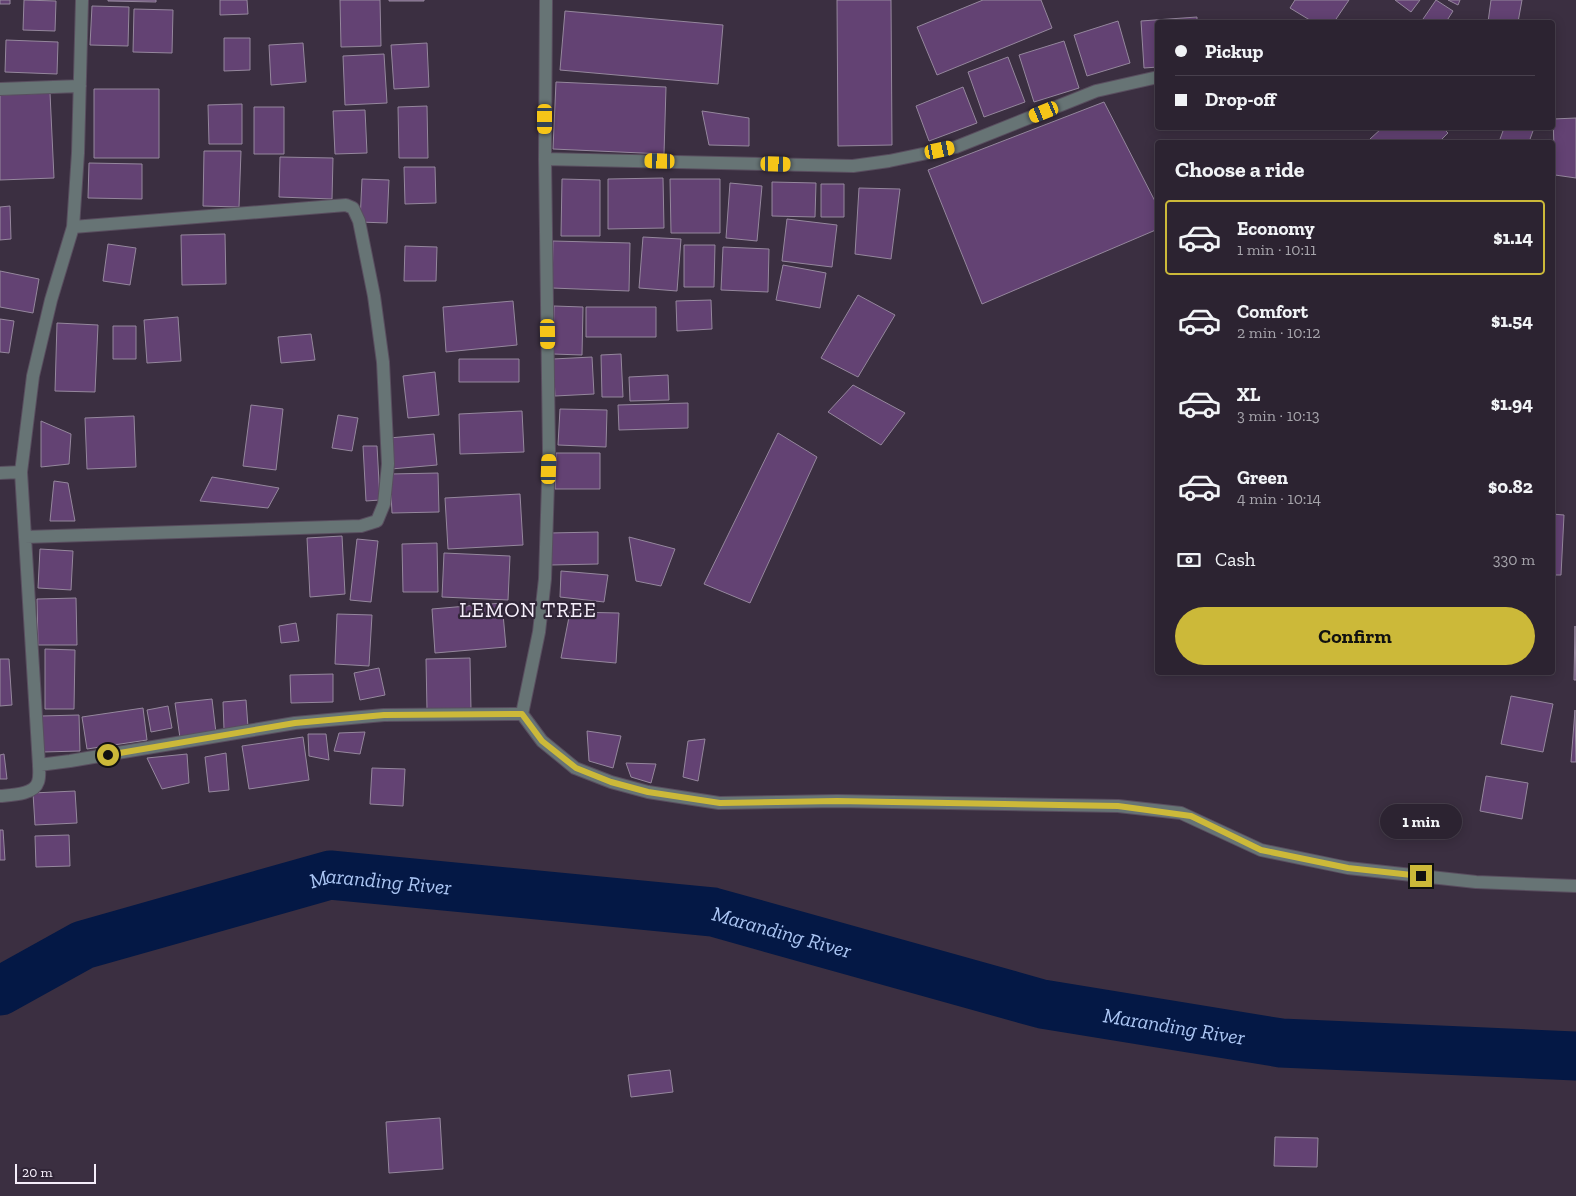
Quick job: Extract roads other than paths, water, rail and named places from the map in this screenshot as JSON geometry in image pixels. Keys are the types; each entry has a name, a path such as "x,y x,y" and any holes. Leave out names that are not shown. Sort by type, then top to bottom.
{"street":[{"path":"0,796 19,794 34,787 38,782 39,765 21,472 33,376 51,300 73,227 82,0"},
{"path":"546,0 545,159 550,451 546,579 539,632 522,714 542,741 576,768 611,782 648,792 720,803 837,801 1118,806 1181,814 1261,850 1348,868 1476,882 1576,886"},
{"path":"545,159 853,166 890,161 956,147 1096,91 1155,77"},
{"path":"0,89 80,86"},
{"path":"25,537 361,526 378,521 384,504 388,464 383,362 374,296 359,221 353,208 346,205 327,206 73,227"},
{"path":"0,473 21,472"},
{"path":"39,765 295,723 384,715 522,714"}],"waterway":[{"name":"Maranding River","path":"0,991 83,945 330,875 713,912 1042,1004 1281,1043 1576,1056"}],"district":[{"name":"LEMON TREE","path":"528,609"}]}
